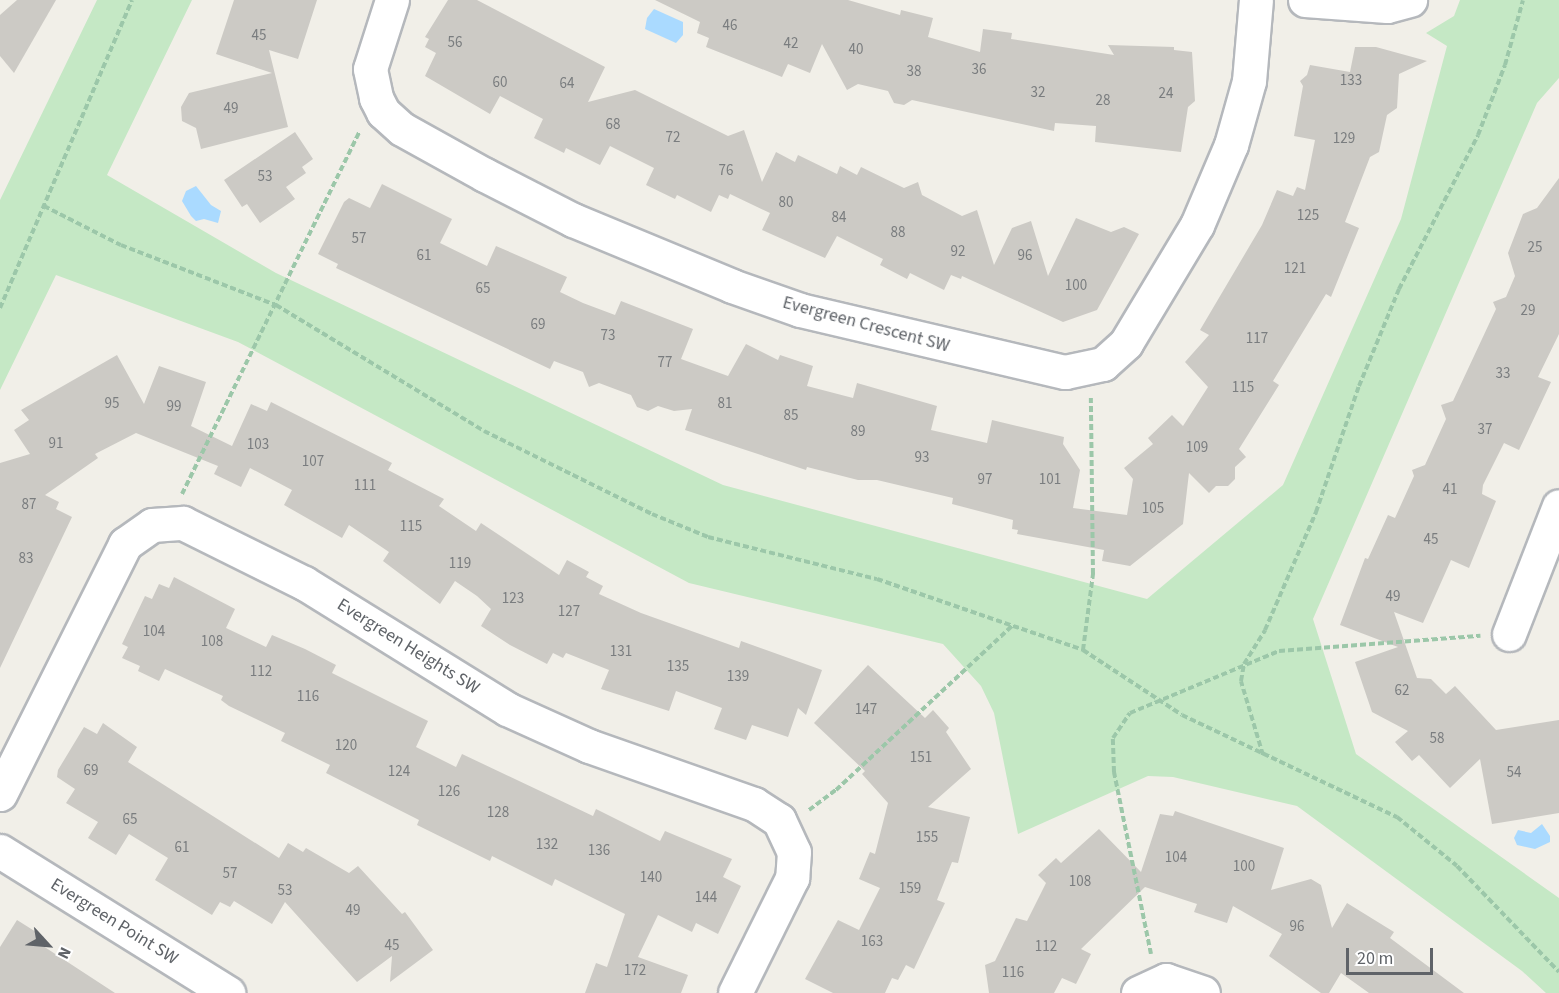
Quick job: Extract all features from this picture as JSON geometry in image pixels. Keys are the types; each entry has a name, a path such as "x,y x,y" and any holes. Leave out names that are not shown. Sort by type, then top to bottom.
{"street":[{"name":"Evergreen Crescent SW","path":"392,0 370,69 376,98 383,112 402,129 485,175 573,220 732,286 800,310 960,350 1065,372 1091,370"},
{"path":"1091,370 1126,343 1217,184 1249,81 1256,0"},
{"path":"1305,0 1387,6 1410,0"},
{"path":"1509,634 1559,506"},
{"name":"Evergreen Heights SW","path":"0,794 118,555 136,534 169,523 183,523 206,532 304,583 507,709 589,746 754,804 778,820 786,830"},
{"path":"735,993 792,878 794,852 786,830"},
{"name":"Evergreen Point SW","path":"0,851 228,993"},
{"path":"1147,987 1175,980 1203,993"}],"path":[{"path":"0,308 78,119 132,0"},
{"path":"1263,755 1241,681 1244,664 1265,630 1316,512 1359,386 1399,289 1478,135 1505,65 1523,0"},
{"path":"169,523 376,98"},
{"path":"44,206 121,246 276,305 484,431 652,514 708,537 877,579 1083,650 1143,686 1156,699 1263,755 1375,805 1429,840 1559,972"},
{"path":"1083,650 1093,574 1091,370"},
{"path":"786,830 836,790 1013,625"},
{"path":"1147,987 1114,772 1113,738 1130,713 1156,699 1280,651 1509,634"}],"green space":[{"path":"97,0 192,0 107,175 276,273 723,485 1147,599 1283,485 1401,219 1447,46 1426,33 1454,16 1460,0 1559,0 1559,78 1537,103 1313,619 1356,754 1559,898 1559,993 1546,993 1522,971 1297,806 1173,777 1148,776 1018,834 994,713 981,686 943,644 689,583 238,342 56,275 0,390 0,200"}],"water":[{"path":"654,9 683,22 683,35 676,43 645,29 647,18"},
{"path":"196,186 211,205 221,211 218,223 204,219 196,221 182,201 186,191"},
{"path":"1542,824 1550,836 1550,842 1535,849 1517,845 1514,838 1518,830 1531,833"}],"building":[{"path":"17,0 56,0 14,73 0,56 0,15"},
{"path":"234,0 317,0 298,59 269,50 288,127 201,149 196,128 182,121 181,107 189,93 272,73 216,54"},
{"path":"448,0 477,0 605,67 588,102 635,90 728,136 744,130 762,182 776,152 795,162 798,155 837,174 840,166 857,175 861,167 904,188 918,182 922,195 962,216 977,210 994,265 1012,228 1031,221 1048,276 1076,218 1111,232 1124,227 1139,234 1097,310 1063,322 962,276 961,279 951,275 944,290 910,273 907,279 880,265 883,259 837,236 825,258 762,230 770,213 730,194 728,199 719,195 711,212 677,195 675,199 646,185 654,168 610,146 600,165 566,148 564,153 534,138 543,119 500,96 490,114 425,76 436,53 425,47 429,39 425,37"},
{"path":"655,0 848,0 900,15 901,10 933,18 928,37 980,52 983,29 1012,33 1011,39 1114,55 1108,45 1174,47 1174,50 1192,52 1195,101 1188,107 1181,152 1095,142 1096,126 1055,123 1054,131 912,100 904,105 894,103 888,91 858,84 847,90 822,44 810,73 788,64 782,77 706,47 709,38 697,33 700,22"},
{"path":"1355,47 1376,47 1427,61 1399,74 1397,108 1387,115 1379,152 1370,157 1345,222 1359,228 1331,297 1326,294 1273,381 1279,385 1239,449 1246,457 1235,467 1235,479 1228,486 1216,486 1209,493 1189,473 1183,524 1130,566 1102,561 1104,550 1017,534 1018,530 1012,529 1013,520 952,504 953,498 877,480 858,480 807,467 806,470 685,430 692,409 674,411 658,406 648,411 637,407 631,395 599,383 589,387 583,372 554,361 550,369 336,268 338,264 318,254 344,202 349,198 370,208 382,184 452,219 440,243 487,266 496,246 567,277 560,292 583,303 615,315 621,301 693,329 681,359 728,376 746,344 778,360 780,355 813,366 807,386 853,398 857,383 937,406 931,430 987,443 992,420 1064,437 1063,444 1080,470 1073,508 1127,515 1133,479 1124,468 1153,444 1148,438 1172,415 1183,426 1208,387 1185,362 1209,335 1200,330 1262,225 1277,190 1293,196 1297,187 1305,190 1315,140 1294,136 1303,86 1300,81 1307,75 1310,65 1350,72"},
{"path":"295,132 313,159 302,167 306,173 286,187 295,199 260,223 247,204 242,207 224,180"},
{"path":"1559,178 1559,334 1538,377 1551,382 1519,450 1504,443 1483,485 1482,494 1496,501 1469,568 1451,560 1423,623 1394,612 1417,678 1431,679 1446,694 1455,686 1496,730 1559,720 1559,813 1492,824 1480,759 1450,788 1419,755 1412,761 1395,742 1408,731 1372,712 1355,662 1398,647 1340,625 1365,558 1368,559 1388,515 1395,518 1414,476 1412,470 1425,465 1446,419 1441,405 1453,401 1496,309 1493,302 1506,297 1515,276 1508,253 1523,214 1537,208"},
{"path":"117,355 144,404 159,366 206,382 191,426 232,446 251,404 267,411 271,402 392,463 388,470 444,499 439,506 476,531 481,523 559,575 567,560 589,572 586,577 603,586 599,594 641,613 739,648 741,641 822,670 806,715 798,708 788,737 752,725 746,740 714,729 722,708 676,691 669,711 601,689 609,670 566,653 563,658 553,653 547,664 510,645 481,626 491,609 477,596 455,581 440,604 383,561 389,552 349,525 342,538 284,505 292,490 250,468 241,487 214,474 218,466 136,433 95,454 98,458 45,495 59,502 56,509 72,517 0,668 0,463 30,454 14,430 29,420 21,410"},
{"path":"174,577 235,609 226,628 266,647 272,635 305,649 336,665 332,673 428,721 416,747 456,767 462,754 593,816 596,809 660,841 665,831 732,859 723,877 741,886 718,934 696,923 692,932 658,915 638,957 688,975 681,993 585,993 596,963 607,967 625,914 555,879 552,886 492,856 490,861 417,825 419,820 326,773 330,765 281,741 285,733 229,706 221,700 223,696 165,669 159,681 138,671 140,666 122,658 128,647 122,644 145,596 152,599 159,584 169,588"},
{"path":"868,665 925,718 933,710 949,728 946,732 971,769 928,807 970,817 958,863 952,862 937,900 945,903 914,969 906,965 898,980 892,978 885,993 833,993 805,979 838,920 859,930 880,888 859,879 870,852 875,854 888,803 862,774 865,771 814,723"},
{"path":"103,723 137,747 128,762 279,858 288,843 303,852 306,848 349,873 358,866 402,914 405,912 433,950 390,982 392,956 357,982 285,902 272,924 234,901 230,907 220,902 212,915 155,880 168,858 129,834 116,855 88,838 98,822 66,803 75,789 57,777 58,770 84,727 97,734"},
{"path":"1175,811 1284,848 1271,890 1311,879 1321,885 1332,928 1347,903 1394,932 1390,938 1464,993 1369,993 1341,973 1329,993 1321,993 1269,956 1282,934 1233,906 1227,923 1194,912 1197,904 1145,887 1081,949 1091,954 1076,984 1062,978 1054,993 989,993 985,965 995,961 1016,918 1027,921 1046,883 1038,875 1056,858 1061,863 1099,829 1141,872 1160,814 1173,816"},
{"path":"17,920 44,937 40,944 115,993 0,993 0,947"}]}
